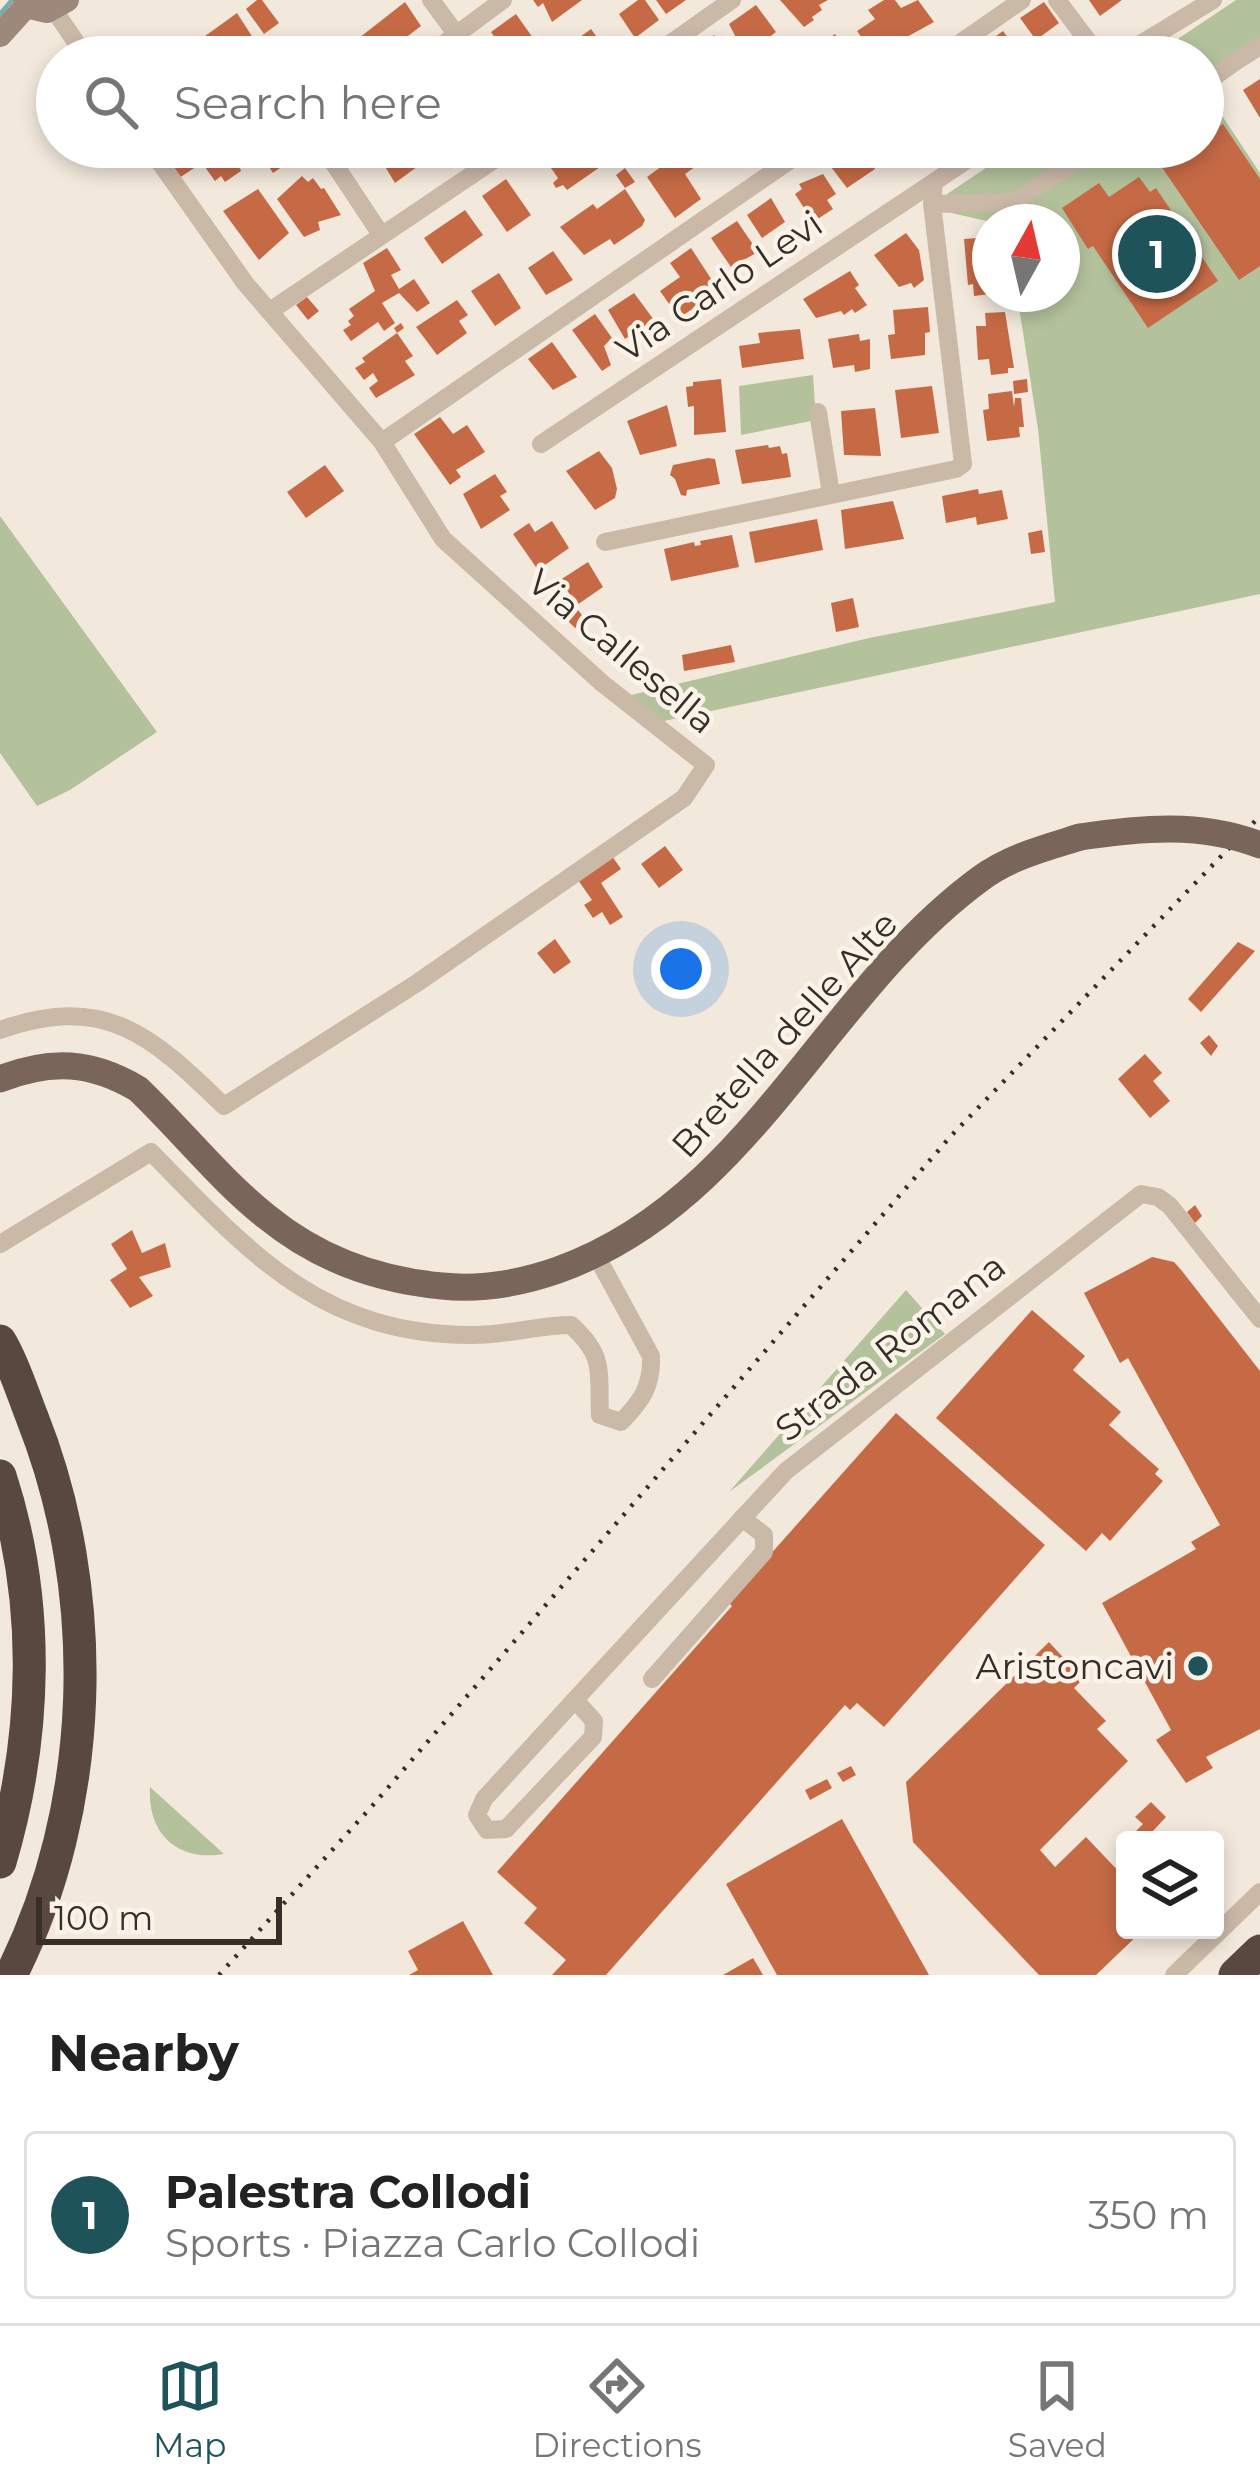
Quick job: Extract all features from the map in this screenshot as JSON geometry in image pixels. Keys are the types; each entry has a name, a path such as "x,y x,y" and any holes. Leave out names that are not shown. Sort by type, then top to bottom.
{"highway":[{"path":"0,1341 43,1445 66,1528 78,1637 78,1739 62,1844 38,1921 11,1975"},
{"path":"0,1476 24,1587 29,1680 20,1779 0,1862"},
{"path":"1234,1975 1260,1951"}],"main road":[{"path":"0,35 26,2 40,10 60,5"},
{"name":"Bretella delle Alte","path":"0,1079 24,1069 67,1063 115,1075 138,1089 266,1216 325,1254 374,1273 460,1288 503,1284 596,1255 686,1197 733,1152 847,1014 953,901 1003,864 1080,837 1145,828 1204,831 1260,845"}],"street":[{"path":"431,0 457,35 503,0"},
{"path":"681,36 732,0"},
{"path":"970,36 1022,0"},
{"path":"1057,0 1084,36"},
{"path":"1154,36 1213,0"},
{"path":"60,5 76,36"},
{"path":"1224,69 1260,46"},
{"name":"Via Callesella","path":"0,1030 55,1015 116,1023 148,1039 224,1106 529,907 684,798 706,765 602,683 443,539 382,442 245,283 164,168"},
{"path":"336,168 380,233"},
{"path":"270,311 481,168"},
{"path":"382,442 779,168"},
{"name":"Via Carlo Levi","path":"541,444 955,168"},
{"path":"932,204 1013,202 1067,168"},
{"path":"604,542 962,464 932,204 934,182"},
{"path":"818,412 831,494"},
{"path":"0,1244 151,1152 270,1269 346,1311 378,1322 474,1336 571,1325 590,1342 601,1364 599,1415 621,1421 643,1400 652,1375 651,1356 596,1255"},
{"name":"Strada Romana","path":"574,1700 594,1721 593,1736 506,1829 487,1830 477,1815 484,1799 574,1700 742,1518 806,1453 1141,1194 1171,1206 1260,1319"},
{"path":"652,1679 764,1552 764,1535 742,1518"},
{"path":"1174,1975 1260,1892"}],"green space":[{"path":"1236,0 1260,0 1260,55 1224,81 1224,36 1182,36"},
{"path":"1224,119 1260,173 1260,594 659,722 627,696 869,638 1055,602 1038,429 1020,312 1080,312 1080,204 972,204 972,218 947,212 947,194 986,168 1224,168"},
{"path":"813,375 816,420 741,435 739,386"},
{"path":"0,516 157,732 70,790 37,806 0,753"},
{"path":"906,1290 945,1334 729,1492"},
{"path":"150,1787 224,1854 193,1854 169,1841 154,1818"}],"building":[{"path":"262,0 279,23 264,34 246,9"},
{"path":"533,0 582,0 552,22 543,3 538,7"},
{"path":"645,0 659,20 634,36 619,14"},
{"path":"656,0 686,0 666,14"},
{"path":"780,0 828,0 804,27"},
{"path":"884,0 895,0 901,8 918,0 934,22 909,36 861,36 857,31 875,19 868,10"},
{"path":"1089,0 1122,0 1100,16"},
{"path":"405,2 421,26 408,36 362,36"},
{"path":"1044,2 1059,23 1041,36 1033,36 1020,18"},
{"path":"756,5 776,32 735,36 729,24"},
{"path":"237,13 252,36 205,36"},
{"path":"516,14 532,36 494,36 491,32"},
{"path":"1260,79 1260,118 1243,90"},
{"path":"1224,125 1260,179 1260,266 1239,280 1162,168 1224,168"},
{"path":"172,168 194,168 179,178"},
{"path":"206,168 240,168 225,182 221,176 215,181"},
{"path":"386,168 416,168 395,183"},
{"path":"551,168 599,168 567,190 563,185 556,188 553,183 558,178"},
{"path":"625,168 635,182 625,188 616,175"},
{"path":"659,168 694,168 685,174 701,199 675,218 647,177"},
{"path":"832,168 874,168 875,169 847,188"},
{"path":"823,174 836,194 827,200 833,209 813,222 795,194 802,189 799,184"},
{"path":"302,176 324,188 341,215 318,222 320,230 304,237 277,199"},
{"path":"1139,177 1150,192 1156,188 1218,281 1148,328 1093,246 1088,249 1080,236 1080,204 1068,204 1099,183 1109,197"},
{"path":"506,179 531,215 507,232 482,196"},
{"path":"258,189 289,233 259,260 223,211"},
{"path":"625,189 645,220 642,226 614,245 610,239 584,255 560,227"},
{"path":"771,198 785,222 762,238 747,215"},
{"path":"465,210 483,235 442,264 424,238"},
{"path":"737,221 758,252 731,267 711,238"},
{"path":"906,233 919,250 924,280 914,288 911,283 899,287 874,255"},
{"path":"972,238 972,284 968,285 964,239"},
{"path":"387,248 401,270 391,275 399,289 414,279 430,303 417,312 399,293 382,303 395,323 384,331 378,322 351,341 343,330 354,316 349,309 375,291 363,263"},
{"path":"691,248 719,291 679,318 660,291 680,277 670,263"},
{"path":"553,251 573,280 546,295 528,268"},
{"path":"850,271 867,305 855,313 852,309 844,315 841,311 816,318 803,299"},
{"path":"499,273 521,308 495,326 471,291"},
{"path":"634,293 654,320 625,339 608,310"},
{"path":"307,297 319,311 308,320 296,305"},
{"path":"457,300 468,315 459,321 467,333 437,355 416,327"},
{"path":"928,307 925,355 891,359 888,335 895,334 893,310"},
{"path":"1005,312 1014,368 1008,368 1008,373 991,375 989,359 978,360 976,326 986,326 985,313"},
{"path":"595,314 612,338 604,346 611,365 602,371 572,330"},
{"path":"800,329 804,359 742,368 739,346 760,343 758,333"},
{"path":"397,333 413,356 405,361 415,375 376,398 369,388 378,381 373,373 364,380 355,368"},
{"path":"859,334 860,341 870,339 870,369 833,368 828,339"},
{"path":"552,342 577,377 553,390 528,359"},
{"path":"721,379 726,432 694,435 694,406 688,407 686,387"},
{"path":"1027,379 1028,392 1014,394 1013,381"},
{"path":"932,386 939,433 901,438 895,390"},
{"path":"1012,391 1014,407 1015,398 1021,398 1024,427 1019,427 1020,437 987,441 983,410 989,409 988,394"},
{"path":"667,405 677,446 640,455 627,421"},
{"path":"875,408 881,456 844,455 841,411"},
{"path":"440,417 453,434 467,425 485,452 456,470 461,477 450,485 414,434"},
{"path":"780,446 782,454 787,453 791,477 742,484 735,450"},
{"path":"599,451 612,468 617,489 615,498 595,510 566,471"},
{"path":"715,459 720,484 681,495 670,475 673,465"},
{"path":"325,465 344,491 306,518 287,492"},
{"path":"495,474 507,492 500,496 510,510 481,529 463,494"},
{"path":"978,489 979,494 1002,490 1008,519 977,525 976,517 946,523 942,496"},
{"path":"893,501 904,539 845,549 841,510"},
{"path":"817,519 823,550 755,563 749,532"},
{"path":"552,521 569,548 538,570 513,534 529,523 535,532"},
{"path":"1042,530 1045,552 1031,554 1028,533"},
{"path":"732,535 739,567 671,581 664,549"},
{"path":"588,562 603,587 577,605 560,580"},
{"path":"853,598 859,627 836,632 831,603"},
{"path":"578,610 586,620 575,628 567,620"},
{"path":"731,645 735,662 684,671 682,655"},
{"path":"665,846 683,870 659,888 641,864"},
{"path":"612,856 621,869 601,883 623,917 610,925 602,912 593,918 584,905 592,900 578,880"},
{"path":"555,939 571,962 554,974 537,953"},
{"path":"1238,942 1255,951 1201,1012 1188,999"},
{"path":"1209,1035 1218,1046 1211,1056 1200,1043"},
{"path":"1145,1054 1162,1073 1153,1081 1170,1101 1150,1118 1118,1079"},
{"path":"1195,1205 1202,1216 1195,1223 1187,1212"},
{"path":"132,1230 142,1253 165,1243 171,1267 139,1277 153,1296 130,1308 110,1280 127,1269 111,1244"},
{"path":"1152,1257 1174,1262 1260,1371 1260,1729 1206,1757 1213,1768 1186,1783 1156,1740 1171,1730 1102,1603 1196,1549 1191,1542 1220,1525 1128,1358 1120,1363 1084,1293"},
{"path":"1032,1310 1085,1356 1073,1370 1121,1412 1109,1425 1159,1469 1155,1474 1163,1481 1110,1541 1102,1533 1086,1551 936,1418"},
{"path":"896,1413 1045,1545 884,1727 857,1703 850,1710 845,1705 606,1975 552,1975 566,1960 524,1923 537,1908 497,1872"},
{"path":"1049,1642 1083,1679 1074,1688 1106,1721 1097,1729 1128,1761 1040,1850 1055,1867 1086,1837 1116,1869 1116,1939 1134,1939 1096,1975 1039,1975 913,1842 906,1782"},
{"path":"851,1766 856,1775 843,1782 837,1773"},
{"path":"827,1779 832,1788 810,1800 805,1790"},
{"path":"1151,1802 1166,1817 1153,1831 1136,1831 1143,1824 1135,1817"},
{"path":"842,1819 929,1975 777,1975 726,1884"},
{"path":"463,1921 493,1975 409,1975 418,1970 408,1951"},
{"path":"753,1958 763,1975 723,1975"}],"waterway":[{"path":"0,14 12,0"}],"railway":[{"path":"219,1975 373,1805 950,1137 1260,816"}],"place":[{"name":"Palestra Collodi","path":"1157,254"},
{"name":"Aristoncavi","path":"1198,1666"}]}
